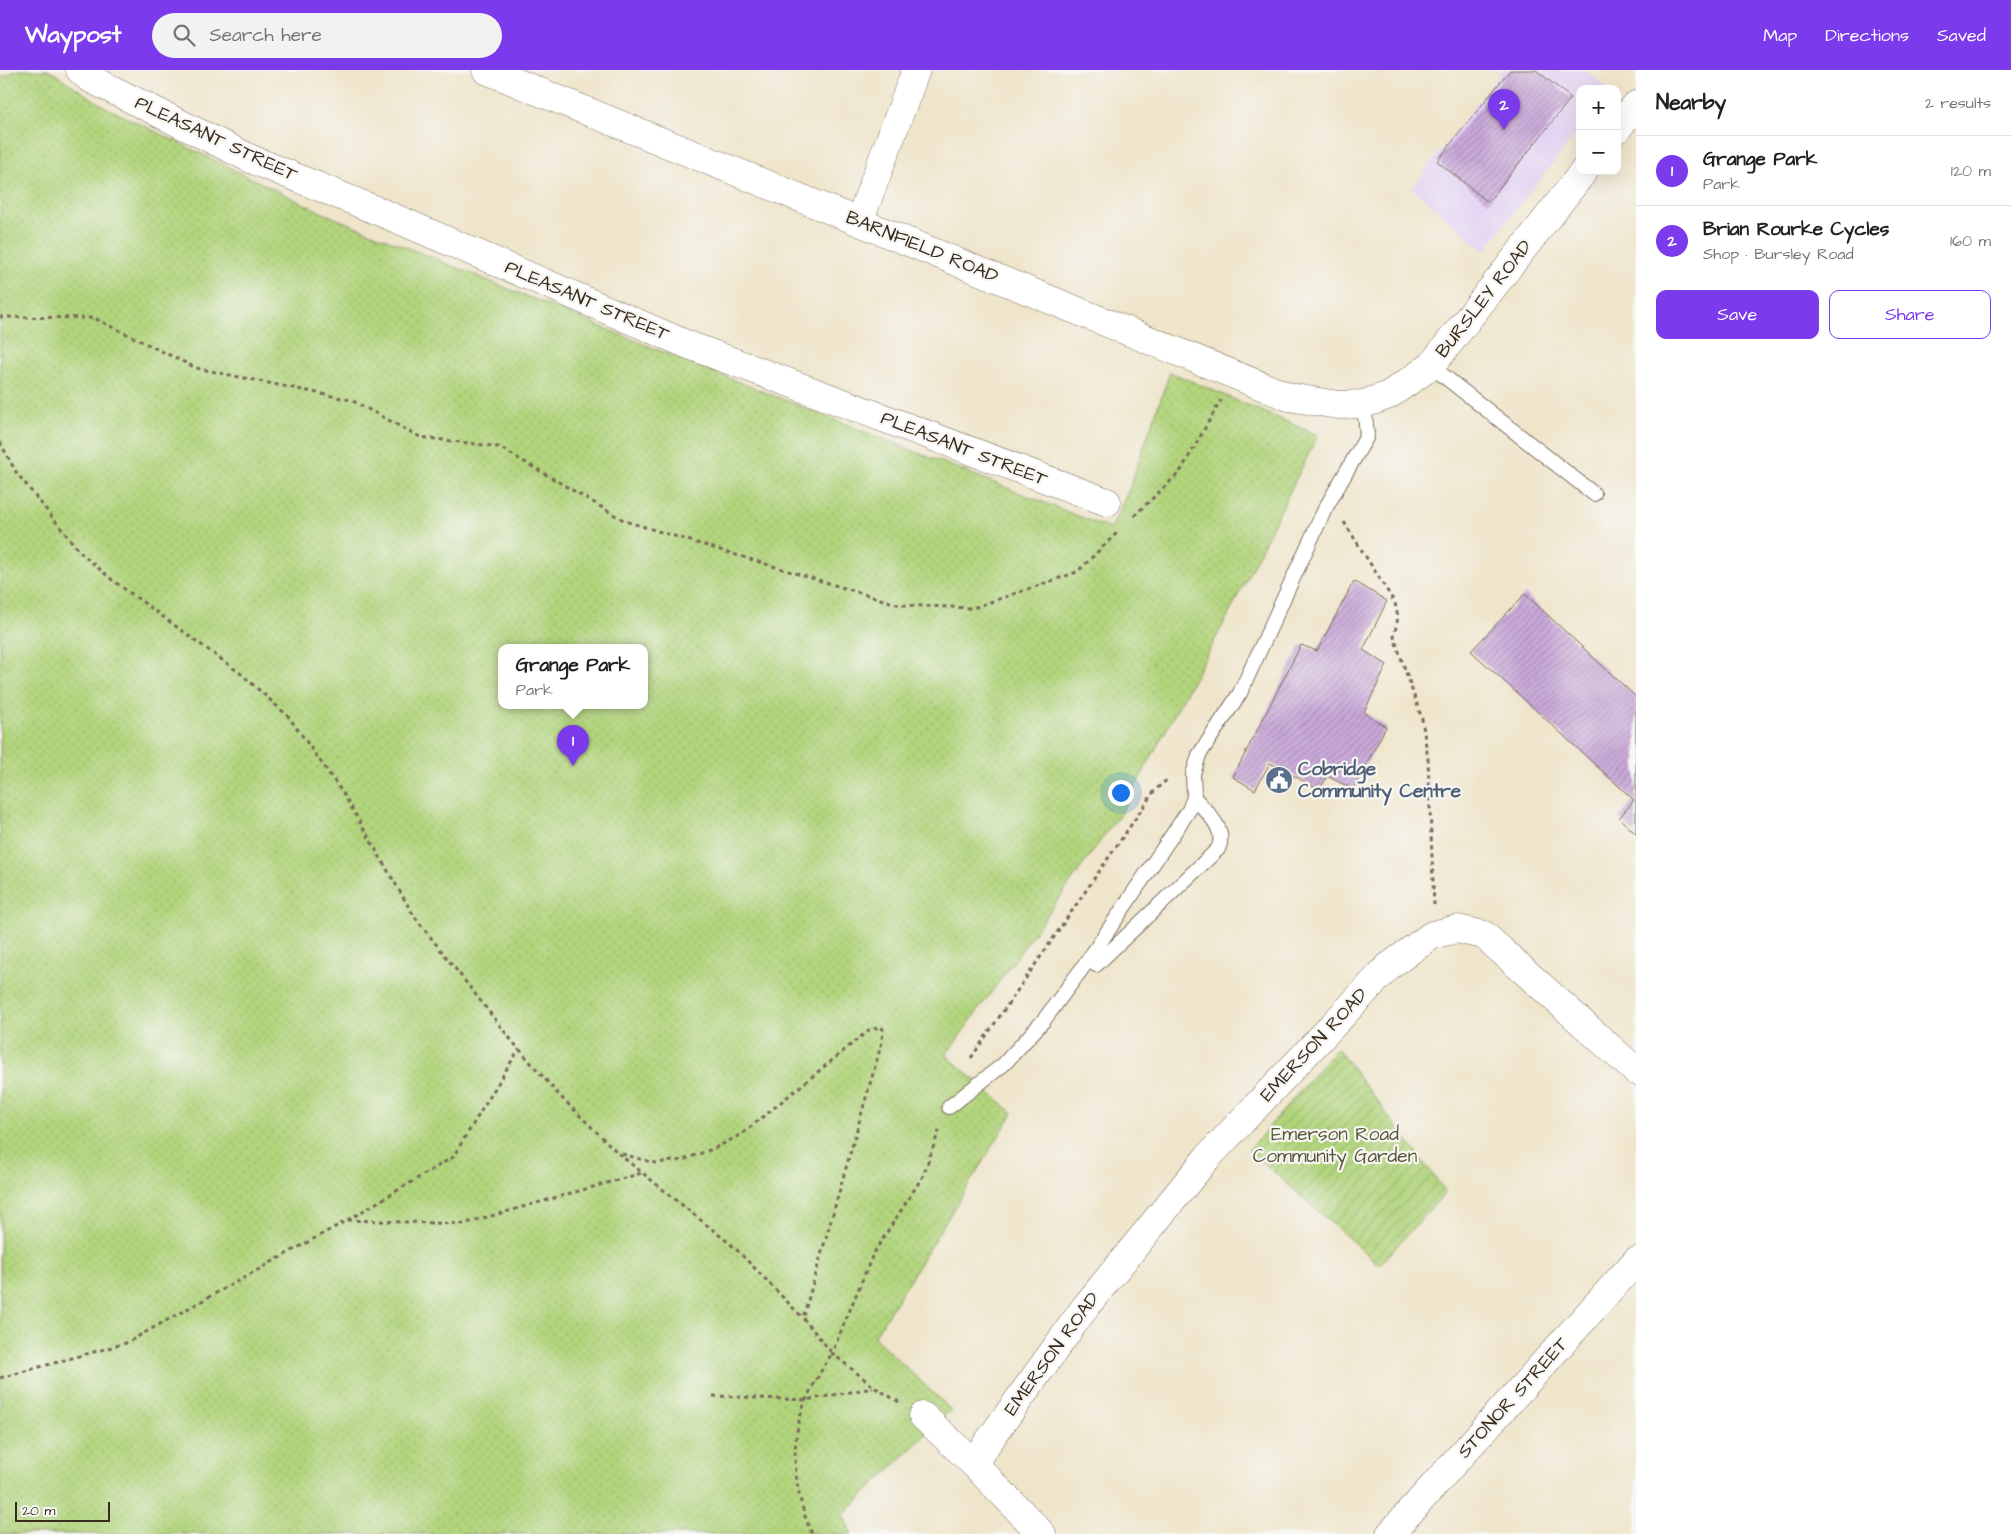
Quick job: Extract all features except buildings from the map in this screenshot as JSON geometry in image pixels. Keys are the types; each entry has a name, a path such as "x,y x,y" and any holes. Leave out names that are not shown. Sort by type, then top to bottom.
{"street":[{"name":"PLEASANT STREET","path":"80,70 89,78 251,159 390,216 686,344 1107,502"},
{"name":"BARNFIELD ROAD","path":"486,70 1289,397 1338,405 1364,404"},
{"path":"858,222 916,70"},
{"path":"1621,124 1636,105"},
{"name":"BURSLEY ROAD","path":"1364,404 1388,395 1431,366 1581,175"},
{"name":"EMERSON ROAD","path":"973,1463 1086,1306 1207,1158 1388,967 1432,935 1457,929 1484,935 1636,1071"},
{"name":"STONOR STREET","path":"1390,1534 1636,1261"},
{"path":"923,1416 973,1463 1042,1534"}],"lane":[{"path":"1431,366 1594,494"},
{"path":"949,1107 1004,1064 1044,1020 1089,959 1189,810 1194,797 1193,774 1199,754 1240,693 1330,500 1367,436 1364,404"},
{"path":"1089,959 1096,965 1218,849 1222,842 1217,825 1194,797"}],"path":[{"path":"0,317 94,318 196,368 351,400 420,437 499,447 625,521 900,605 973,608 1077,572 1125,525"},
{"path":"1132,519 1180,472 1236,375"},
{"path":"0,442 16,472 80,552 125,590 240,673 288,716 343,793 414,916 519,1049 558,1094 619,1154 734,1247 803,1318 832,1353 874,1387 923,1416"},
{"path":"1330,500 1395,604 1398,616 1394,638 1422,719 1428,759 1434,902 1432,935"},
{"path":"619,1154 655,1162 683,1160 715,1148 742,1134 869,1030 881,1027 883,1030 882,1042 803,1318"},
{"path":"0,1378 126,1343 347,1220 453,1157 519,1049"},
{"path":"347,1220 464,1224 643,1172"},
{"path":"812,1534 804,1516 794,1467 798,1424 806,1400 832,1353"},
{"path":"712,1396 806,1400 874,1387"}],"shaded area":[{"path":"1503,70 1585,70 1603,85 1576,85 1576,134 1484,251 1412,188"}],"green space":[{"path":"17,70 49,70 105,107 323,213 668,354 1111,529 1129,489 1170,372 1318,435 1229,614 1122,811 946,1055 1013,1113 874,1337 951,1410 843,1515 852,1534 0,1534 0,78"},
{"name":"Emerson Road Community Garden","path":"1337,1048 1446,1192 1379,1265 1249,1150"}],"place":[{"name":"Brian Rourke Cycles","path":"1504,130"},
{"name":"Grange Park","path":"573,766"},
{"name":"Cobridge Community Centre","path":"1279,780"}]}
